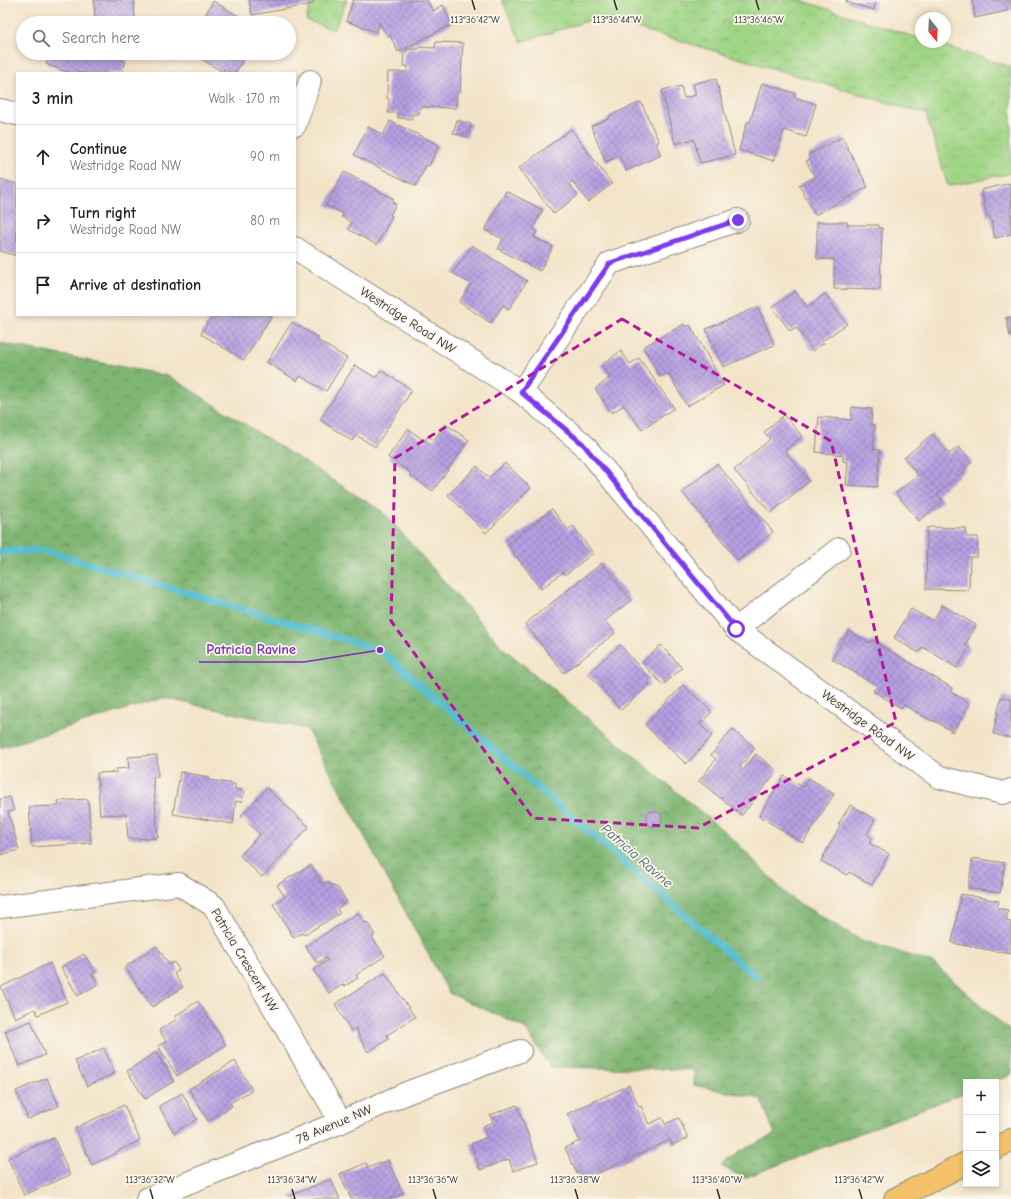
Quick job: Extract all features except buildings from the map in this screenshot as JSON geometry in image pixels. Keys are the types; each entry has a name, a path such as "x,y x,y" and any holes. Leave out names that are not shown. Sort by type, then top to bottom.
{"highway":[{"path":"999,1146 1011,1140"},
{"path":"895,1199 963,1165"}],"street":[{"path":"296,122 310,81"},
{"path":"0,110 16,114"},
{"path":"521,392 610,263 738,220"},
{"name":"Westridge Road NW","path":"296,249 521,392 583,444 736,629 938,777 1002,793 1011,790"},
{"path":"736,629 839,549"},
{"name":"Patricia Crescent NW","path":"0,908 179,884 214,906 341,1122"},
{"name":"78 Avenue NW","path":"147,1199 341,1122 409,1092 520,1051"}],"highlighted area":[{"path":"622,319 831,441 896,722 698,828 533,818 391,621 395,458"}],"green space":[{"path":"312,0 347,0 334,30 306,20"},
{"path":"502,0 800,0 915,37 915,48 951,48 1011,67 1011,173 948,186 926,114 600,17 521,42"},
{"path":"0,343 169,376 383,512 502,647 731,837 789,897 859,939 933,963 1011,1032 1011,1075 999,1080 963,1079 963,1093 744,1178 721,1166 739,1152 775,1134 761,1099 694,1085 694,1070 550,1067 525,1028 449,993 307,729 163,698 0,748"}],"waterway":[{"name":"Patricia Ravine","path":"0,552 42,550 380,650 757,978"}],"place":[{"name":"Patricia Ravine","path":"380,650"}],"route":[{"path":"736,629 583,444 521,392 610,263 738,220"}]}
